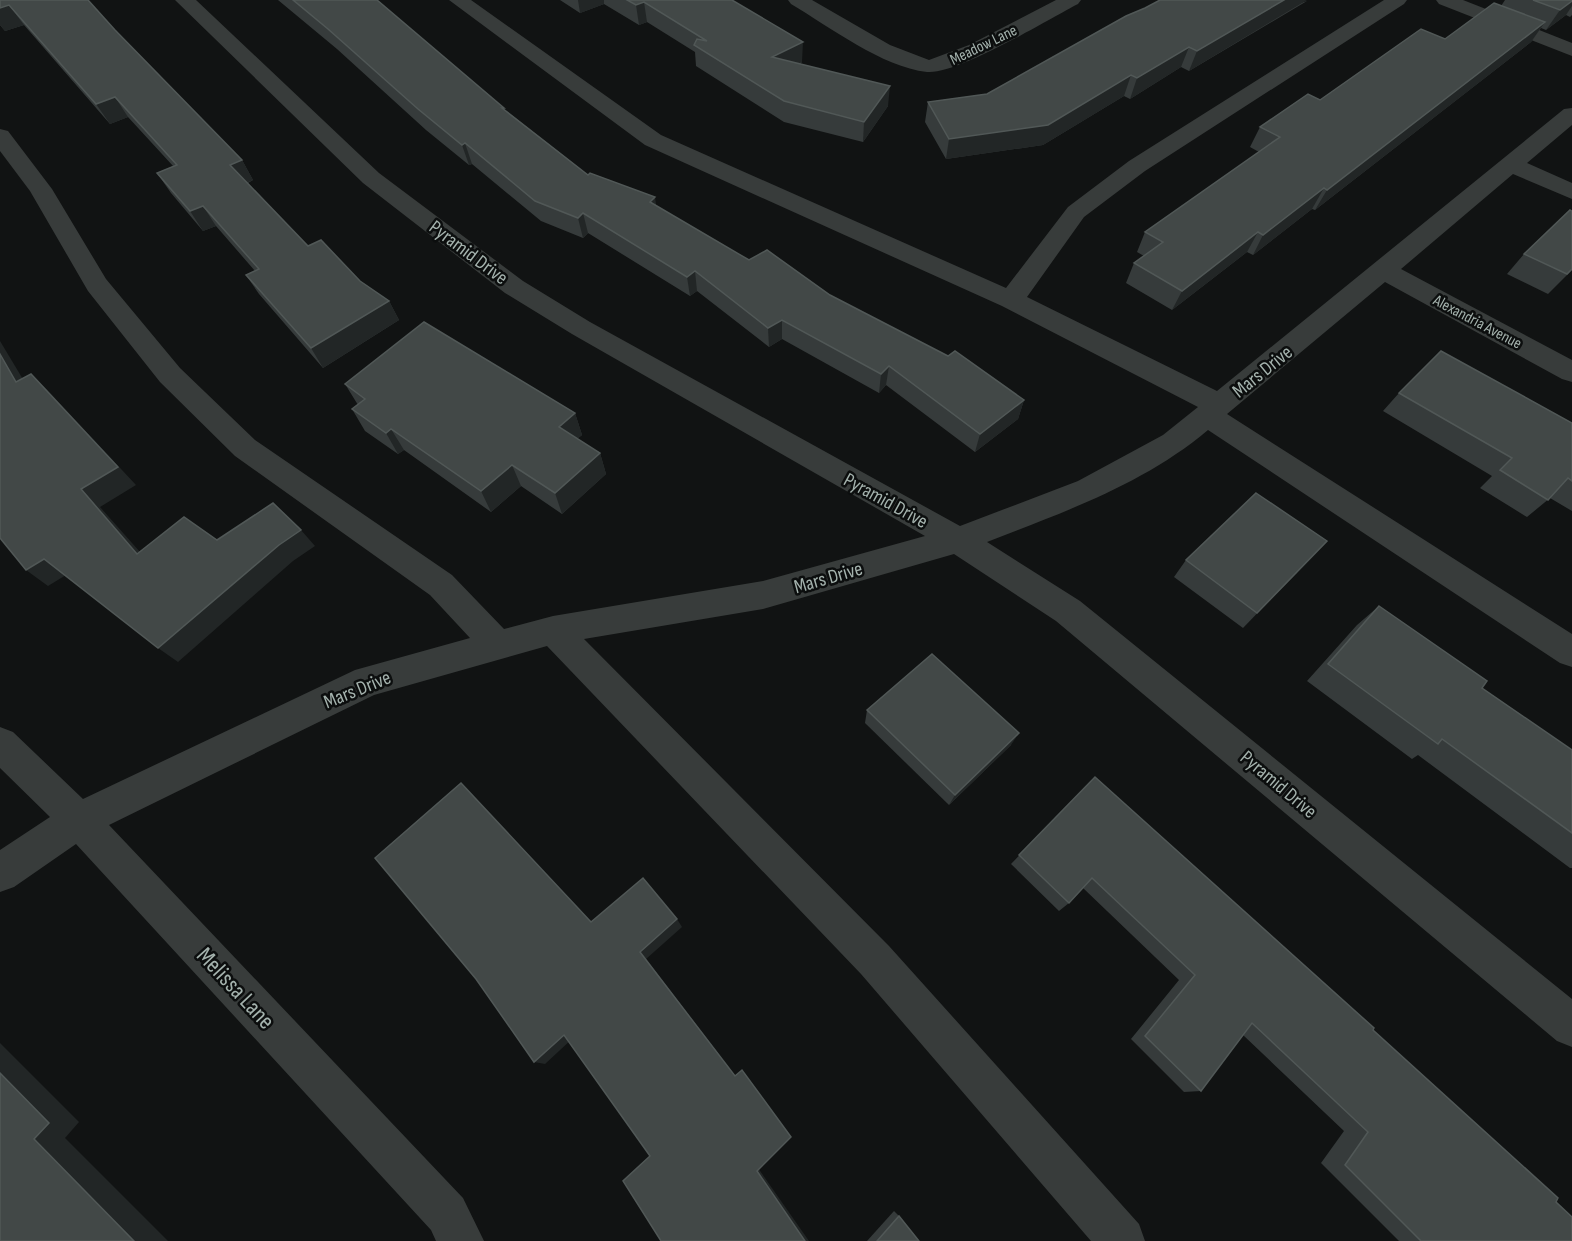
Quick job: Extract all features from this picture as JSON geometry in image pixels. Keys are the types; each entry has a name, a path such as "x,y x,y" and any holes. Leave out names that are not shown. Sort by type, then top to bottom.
{"street":[{"name":"Pyramid Drive","path":"185,0 371,177 514,287 581,328 958,540 1068,611 1572,1026"},
{"name":"Meadow Lane","path":"798,0 903,59 931,67 955,59 1071,0"},
{"path":"1011,300 1076,212 1137,166 1397,0"},
{"path":"1446,0 1572,50"},
{"path":"468,2 653,140 1011,300 1213,410 1572,652"},
{"name":"Mars Drive","path":"0,873 79,820 367,681 553,630 763,595 958,540 1089,489 1173,442 1384,271 1572,114"},
{"path":"0,136 40,189 97,285 170,375 245,448 441,585 498,645"},
{"path":"1512,165 1572,192"},
{"name":"Alexandria Avenue","path":"1384,271 1572,372"},
{"path":"553,630 875,960 1122,1241"},
{"name":"Melissa Lane","path":"0,744 79,820 447,1214 461,1241"}],"building":[{"path":"0,0 88,0 242,160 230,165 308,246 321,240 360,281 389,301 311,348 246,275 259,269 203,206 190,211 157,173 177,165 115,97 96,104 9,5 0,8"},
{"path":"293,0 377,0 504,108 502,108 588,175 590,173 655,197 650,202 749,260 767,250 830,295 948,356 955,351 1024,400 980,434 889,366 881,374 782,320 768,328 695,271 687,277 583,213 578,218 535,201 465,143 462,145 418,109"},
{"path":"627,0 732,0 803,42 772,57 890,86 864,122 784,101 694,45 697,39 707,41 644,2 636,5"},
{"path":"1160,0 1284,0 1197,51 1189,47 1137,78 1131,75 1048,125 949,139 928,102 987,94 1126,16"},
{"path":"1533,0 1572,0 1572,1 1560,10"},
{"path":"1494,3 1545,22 1327,190 1324,188 1263,235 1258,232 1182,291 1134,263 1163,242 1145,232 1280,137 1260,127 1308,94 1320,100 1421,29 1445,39"},
{"path":"1570,210 1572,211 1572,269 1567,274 1524,254"},
{"path":"424,322 575,413 559,427 600,453 555,493 512,465 481,491 391,429 386,433 352,409 365,399 345,384"},
{"path":"1441,351 1572,423 1572,481 1568,478 1548,500 1500,470 1512,458 1399,393"},
{"path":"0,354 16,382 31,374 118,467 81,489 137,554 184,517 217,540 273,503 301,530 279,545 158,648 44,559 26,570 0,538"},
{"path":"1256,493 1327,541 1257,613 1186,560"},
{"path":"1379,606 1487,681 1482,688 1572,750 1572,833 1442,739 1438,744 1328,664"},
{"path":"932,654 1019,733 955,795 867,710"},
{"path":"1095,777 1374,1028 1373,1030 1558,1198 1556,1202 1572,1217 1572,1241 1421,1241 1345,1165 1368,1132 1252,1023 1201,1091 1145,1036 1195,975 1092,878 1069,903 1019,855"},
{"path":"461,783 591,922 643,878 677,919 640,952 735,1076 742,1070 791,1137 757,1171 805,1241 661,1241 623,1181 650,1156 564,1035 534,1062 476,979 375,858"},
{"path":"0,1073 49,1123 34,1139 134,1241 0,1241"},
{"path":"899,1216 919,1241 877,1241"}]}
